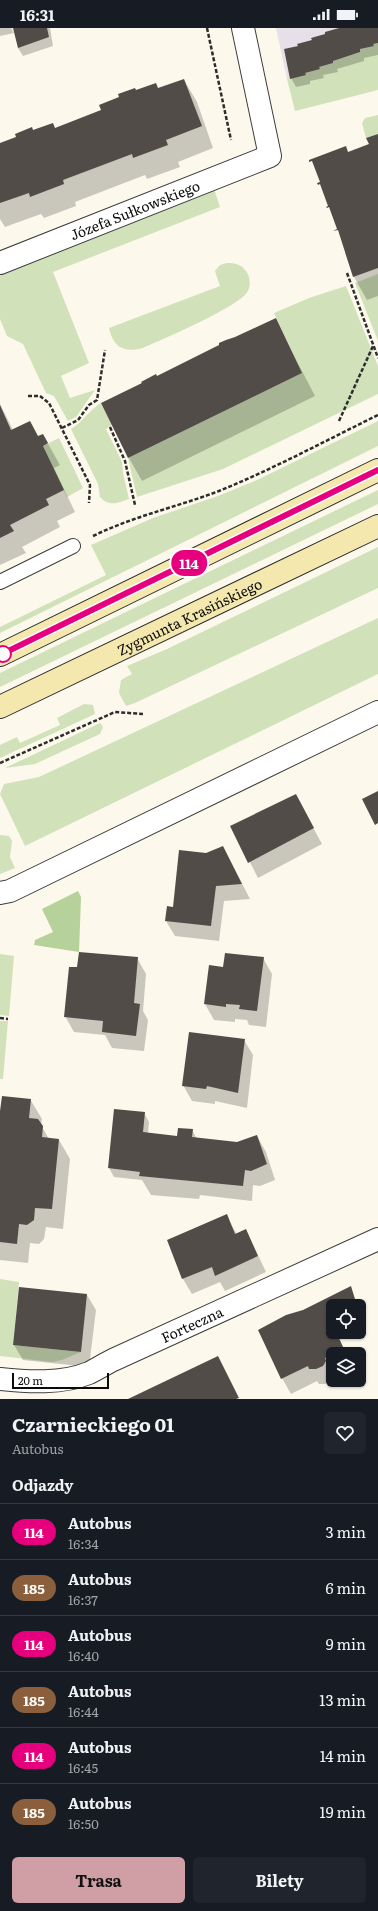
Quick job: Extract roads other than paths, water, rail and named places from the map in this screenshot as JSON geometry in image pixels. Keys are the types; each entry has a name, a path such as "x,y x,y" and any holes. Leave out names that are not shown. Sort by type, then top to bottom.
{"main road":[{"path":"0,655 378,470"},
{"name":"Zygmunta Krasińskiego","path":"0,707 378,526"}],"street":[{"name":"Józefa Sułkowskiego","path":"0,263 270,156 243,28"},
{"path":"0,893 10,891 378,712"},
{"name":"Forteczna","path":"0,1378 41,1381 72,1378 89,1373 113,1360 378,1239"}],"lane":[{"path":"0,582 73,546"}]}
